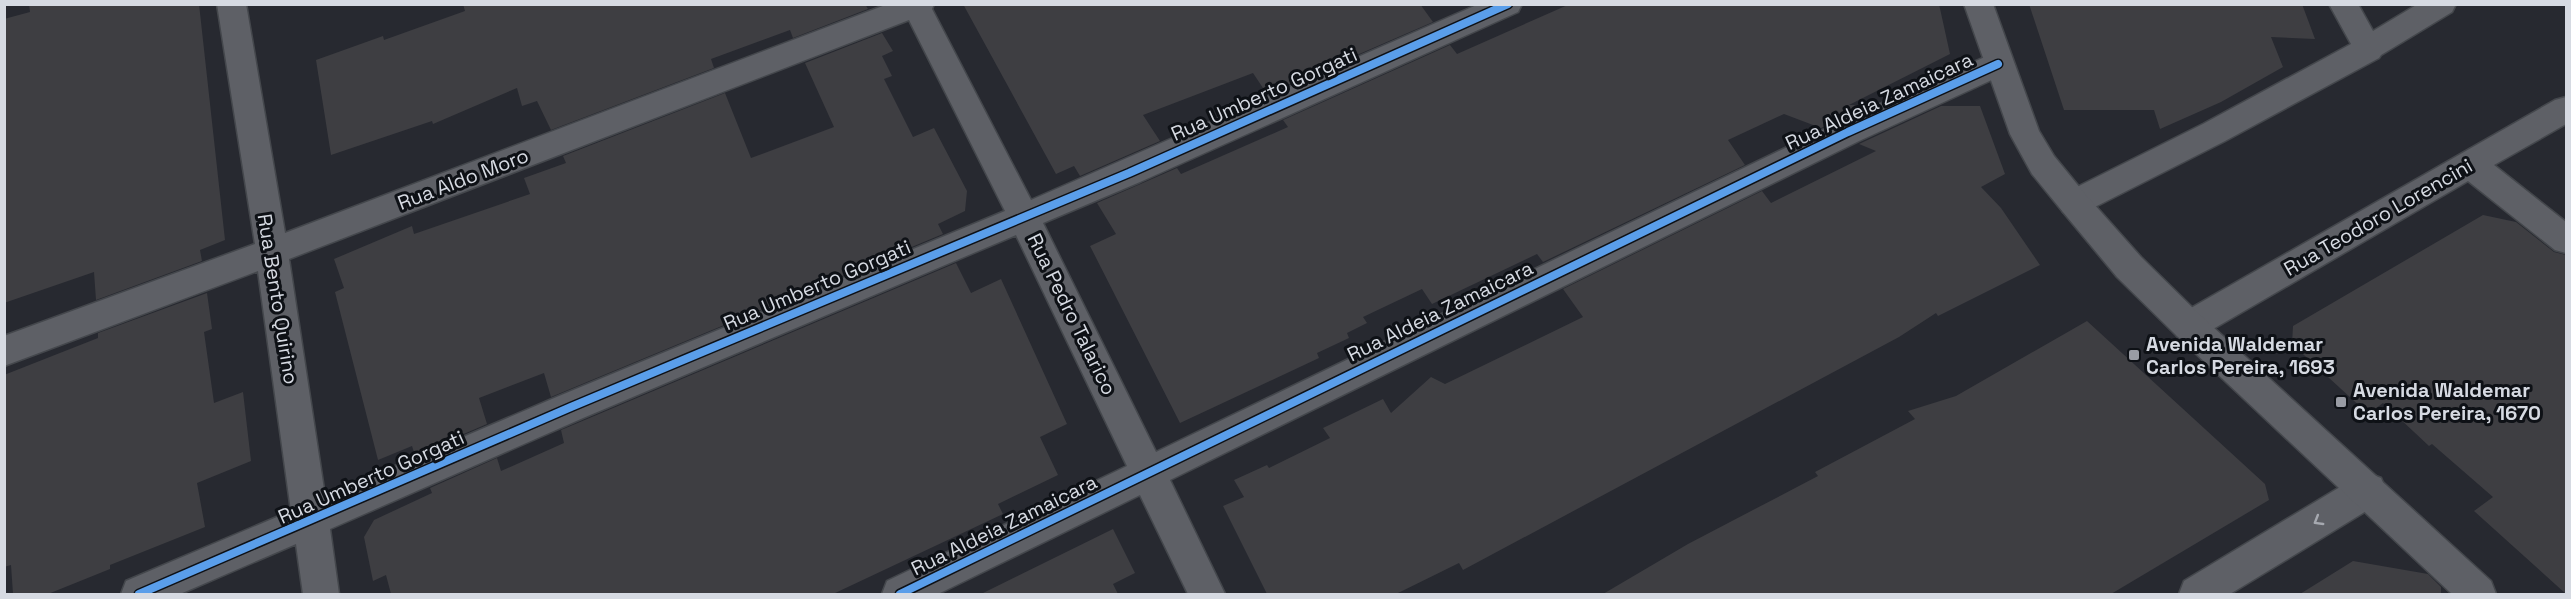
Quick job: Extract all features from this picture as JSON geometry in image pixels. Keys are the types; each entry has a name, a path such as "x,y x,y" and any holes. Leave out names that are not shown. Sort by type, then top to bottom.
{"street":[{"name":"Rua Bento Quirino","path":"231,4 272,252 321,594"},
{"name":"Rua Umberto Gorgati","path":"139,594 582,403 1128,173 1508,4"},
{"path":"1977,4 2025,134 2043,165 2074,203 2129,267 2478,594"},
{"path":"2343,4 2369,50"},
{"path":"2074,203 2199,142 2369,50 2442,4"},
{"name":"Rua Aldo Moro","path":"4,351 272,252 917,5"},
{"name":"Rua Pedro Talarico","path":"917,5 1023,216 1207,594"},
{"name":"Rua Aldeia Zamaicara","path":"900,594 1837,137 1998,64"},
{"name":"Rua Teodoro Lorencini","path":"2190,326 2566,109"},
{"path":"2470,164 2566,240"},
{"path":"2198,594 2368,490"}],"building":[{"path":"29,4 199,4 225,240 200,250 202,261 96,300 94,272 4,303 4,19 30,12"},
{"path":"463,4 865,4 868,9 793,38 790,30 711,59 714,68 551,130 537,101 522,106 517,88 433,124 432,121 331,155 316,60 383,36 384,40 465,11"},
{"path":"963,4 1420,4 1433,22 1267,94 1253,73 1143,115 1160,141 1080,176 1074,166 1056,174"},
{"path":"1570,4 1939,4 1950,54 1849,105 1872,105 1821,128 1784,114 1728,140 1745,165 1543,262 1537,254 1432,304 1422,289 1363,317 1367,323 1347,333 1349,338 1317,353 1319,358 1180,423 1090,246 1116,234 1097,203 1177,168 1181,174 1288,127 1283,120 1450,45 1457,54"},
{"path":"2029,4 2302,4 2315,39 2271,37 2283,67 2221,102 2160,129 2154,110 2064,110"},
{"path":"882,33 893,51 882,56 892,76 884,79 913,137 934,128 967,191 965,211 938,224 943,234 551,397 544,373 479,398 487,424 415,455 412,446 378,460 335,292 344,288 334,259 412,226 414,234 530,194 524,178 566,163 563,156 725,93 751,158 834,127 805,63"},
{"path":"1941,106 1980,106 2005,174 1981,187 2001,208 2040,265 1938,316 1936,313 1899,337 1463,570 1459,563 1396,594 1267,594 1223,506 1244,497 1234,480 1267,465 1269,468 1330,438 1323,428 1383,399 1391,413 1431,377 1445,384 1583,317 1563,289 1762,191 1771,203 1876,151 1859,144"},
{"path":"2483,215 2516,222 2554,252 2566,255 2566,594 2474,511 2493,497 2432,444 2429,446 2383,403 2371,412 2367,407 2364,410 2292,344 2293,326"},
{"path":"956,263 971,293 1001,279 1067,424 1040,437 1058,475 998,504 1003,514 833,594 391,594 386,575 373,581 364,537 374,520 432,493 430,488 497,458 501,471 564,443 561,430"},
{"path":"207,293 212,329 204,332 214,403 243,392 251,461 197,483 205,527 110,565 110,569 48,594 13,594 11,565 4,567 4,375 98,338 98,333"},
{"path":"2087,321 2265,484 2269,500 2111,594 1603,594 1688,544 1818,476 1815,472 1915,419 1908,411 1956,396"},
{"path":"1113,529 1135,573 1113,584 1118,594 981,594"},
{"path":"2353,561 2428,574 2441,587 2441,594 2300,594"}],"cycle path":[{"path":"139,594 571,407 1129,173 1508,4"},
{"path":"900,594 1848,132 1998,64"}],"place":[{"name":"Avenida Waldemar Carlos Pereira, 1693","path":"2134,355"},
{"name":"Avenida Waldemar Carlos Pereira, 1670","path":"2341,402"}]}
